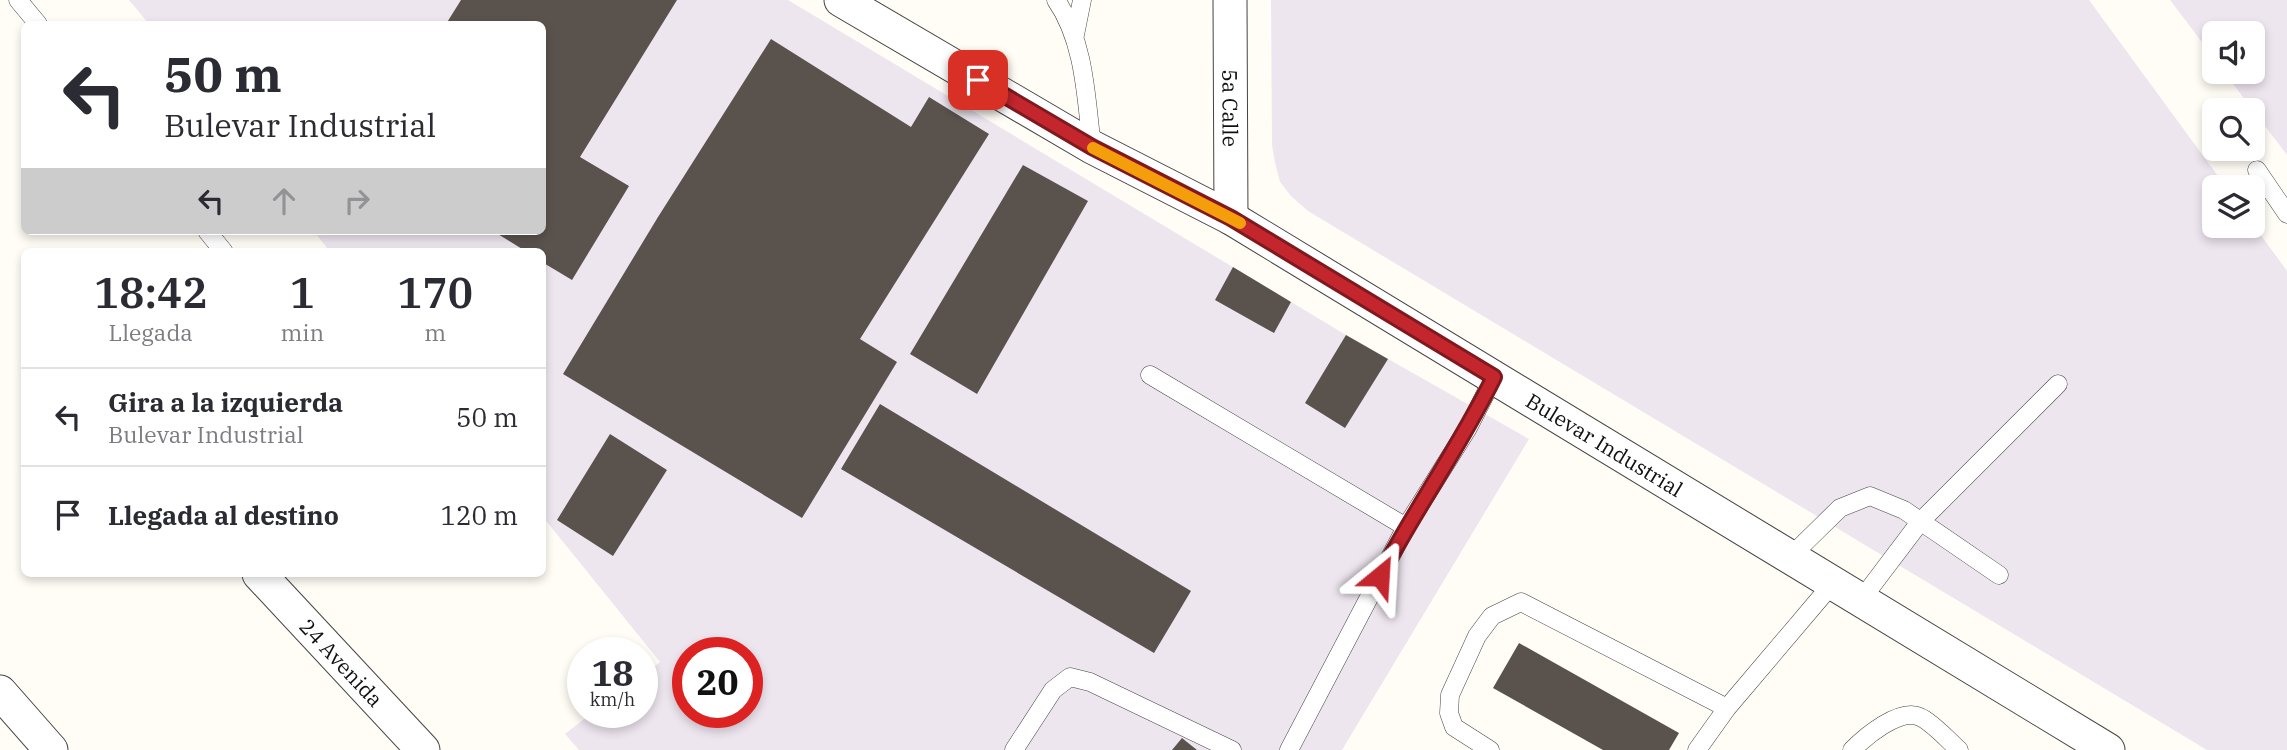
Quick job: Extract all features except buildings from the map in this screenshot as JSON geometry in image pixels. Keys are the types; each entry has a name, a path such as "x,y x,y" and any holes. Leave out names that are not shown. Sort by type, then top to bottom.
{"street":[{"name":"Bulevar Industrial","path":"841,0 1092,147 1231,218 2108,750"},
{"name":"5a Calle","path":"1230,0 1231,218"},
{"name":"24 Avenida","path":"262,577 423,750"},
{"path":"0,692 51,750"}],"lane":[{"path":"18,0 36,21"},
{"path":"1056,0 1075,35 1092,147"},
{"path":"1075,35 1082,0"},
{"path":"2257,170 2287,214"},
{"path":"1150,375 1406,527"},
{"path":"1289,750 1406,527 1468,428 1494,377"},
{"path":"1861,600 1920,522 2058,384"},
{"path":"1790,557 1840,508 1870,496 1904,510 1999,575"},
{"path":"1697,750 1727,708 1833,583"},
{"path":"1490,750 1454,727 1448,712 1450,695 1477,636 1492,616 1521,602 1727,708"},
{"path":"1014,750 1053,690 1070,677 1090,682 1232,750"},
{"path":"1852,750 1887,722 1911,715 1920,716 1959,750"}],"shaded area":[{"path":"129,0 788,0 1346,335 1529,439 1342,750 579,750 565,734 573,728 658,728 660,662 658,637 640,637 546,521 546,248 327,248 317,235 546,235 546,21 146,21"},
{"path":"1271,0 2089,0 2202,154 2202,161 2207,161 2217,175 2202,175 2202,238 2263,238 2287,271 2287,750 2207,750 1308,211 1280,182 1272,145"},
{"path":"2170,0 2287,0 2287,155 2265,126 2265,98 2244,98 2233,84 2265,84 2265,21 2202,21 2202,42"}],"slow traffic":[{"path":"1093,148 1240,223"}],"route":[{"path":"978,80 1092,147 1231,218 1494,377 1468,428 1406,527 1380,576"}]}
